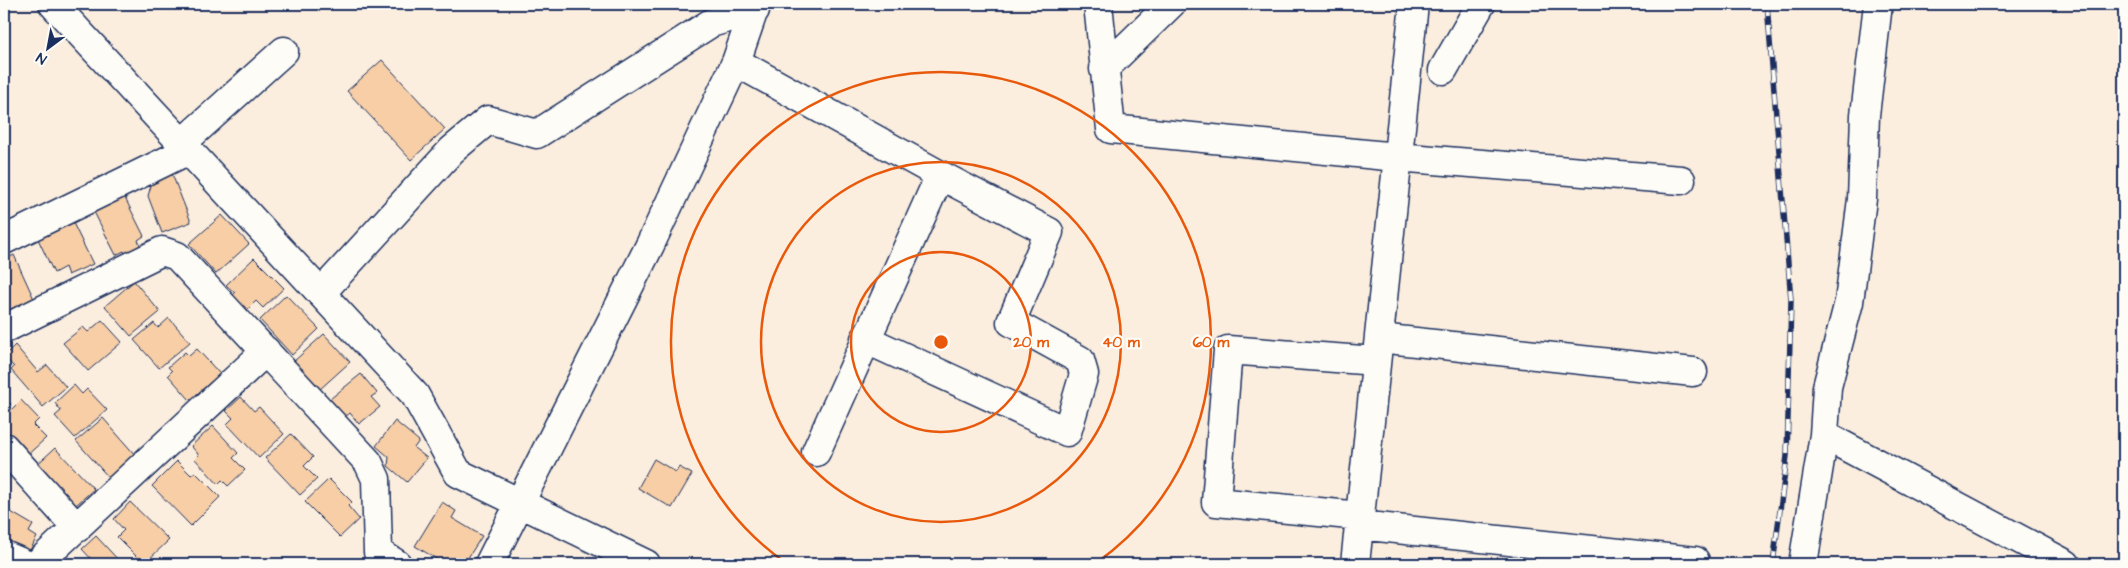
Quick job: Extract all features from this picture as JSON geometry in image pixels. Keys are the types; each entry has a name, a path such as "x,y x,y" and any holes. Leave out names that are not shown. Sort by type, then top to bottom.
{"street":[{"path":"53,4 415,395 458,473 646,564"},
{"path":"1098,4 1111,129 1397,157 1681,180"},
{"path":"1104,69 1171,4"},
{"path":"1355,564 1414,4"},
{"path":"1443,70 1481,4"},
{"path":"1803,564 1824,435 1827,387 1848,302 1862,199 1866,115 1878,4"},
{"path":"321,293 452,150 488,120 537,134 711,23 756,7"},
{"path":"490,564 650,245 736,62 756,7"},
{"path":"4,240 186,146 284,51"},
{"path":"736,62 940,175 1049,232 1011,322 1080,360 1084,374 1067,432 865,339"},
{"path":"816,452 940,175"},
{"path":"4,329 162,251 177,256 368,462 376,479 378,552 397,564"},
{"path":"1693,372 1377,349 1228,350 1216,502 1695,561"},
{"path":"37,564 266,351"},
{"path":"1824,435 2058,562"},
{"path":"4,447 77,528"},
{"path":"4,555 25,564"}],"building":[{"path":"382,60 445,129 411,160 347,91"},
{"path":"172,174 191,222 162,233 148,196 152,182"},
{"path":"123,194 144,236 138,240 141,247 126,255 124,251 116,255 93,210"},
{"path":"222,215 249,244 216,274 189,244"},
{"path":"73,223 93,264 68,275 65,267 54,273 38,239"},
{"path":"14,255 34,299 8,310 4,301 4,260"},
{"path":"254,258 284,288 263,308 256,301 242,315 228,300 235,293 226,285"},
{"path":"134,281 160,312 131,336 105,306"},
{"path":"286,295 319,329 292,355 260,320"},
{"path":"169,318 190,342 159,368 134,340 154,323 158,328"},
{"path":"102,320 122,342 88,371 63,343 83,327 88,332"},
{"path":"324,334 350,362 319,390 293,362"},
{"path":"15,345 38,372 47,365 66,387 43,407 11,370 14,367 4,356"},
{"path":"197,349 220,374 190,400 168,375 172,371 168,367 185,352 189,356"},
{"path":"361,374 377,393 371,397 380,407 359,424 350,413 345,417 330,399"},
{"path":"74,385 82,394 87,389 107,410 75,438 55,416 61,411 55,403"},
{"path":"4,397 11,404 4,411"},
{"path":"241,397 254,411 259,407 284,434 259,458 227,424 233,418 226,411"},
{"path":"21,400 39,419 33,425 46,438 24,458 4,436 4,417"},
{"path":"103,418 136,456 110,479 76,441"},
{"path":"395,421 419,441 414,448 427,458 407,482 388,466 389,457 376,446"},
{"path":"213,426 238,453 233,458 245,470 228,486 222,480 218,484 195,459 199,455 191,446"},
{"path":"291,434 313,457 304,466 317,479 300,495 265,458"},
{"path":"55,448 94,489 76,505 72,500 66,506 32,469"},
{"path":"654,459 676,472 679,467 692,474 672,508 638,488"},
{"path":"177,461 191,475 195,472 220,497 191,526 152,486"},
{"path":"329,479 352,502 348,506 359,519 340,537 305,502"},
{"path":"130,502 169,540 144,564 117,537 124,530 114,519"},
{"path":"442,502 456,511 452,518 482,536 464,564 445,564 415,546"},
{"path":"4,508 33,525 29,532 37,537 27,556 4,543"},
{"path":"96,536 122,564 91,564 94,562 82,549"}],"railway":[{"path":"1767,4 1791,300 1787,456 1773,564"}]}
